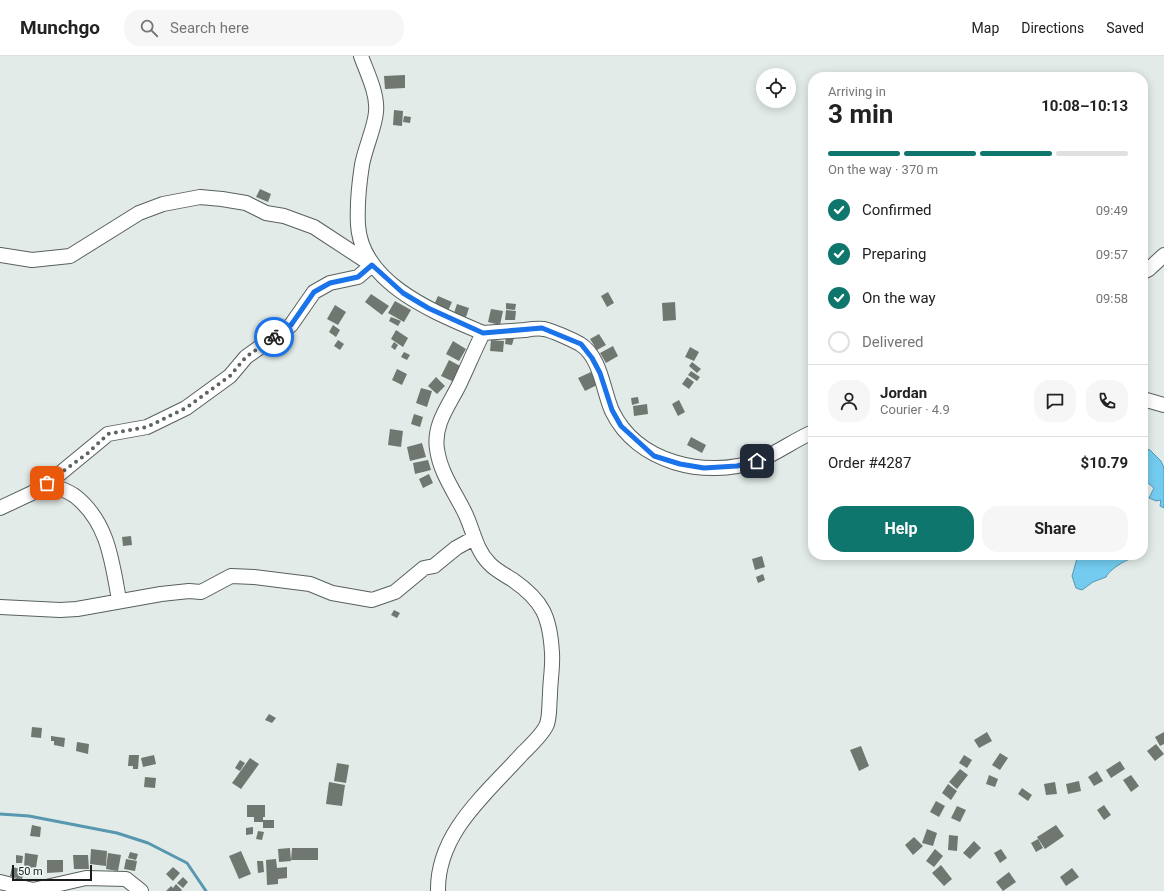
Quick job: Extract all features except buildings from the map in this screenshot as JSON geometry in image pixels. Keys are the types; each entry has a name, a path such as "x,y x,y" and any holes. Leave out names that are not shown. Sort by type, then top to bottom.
{"street":[{"path":"361,56 375,99 376,112 362,163 358,205 358,226 362,243 372,265"},
{"path":"0,256 32,260 70,256 139,213 163,204 200,197 246,203 266,213 284,216 314,227 372,265 403,293 428,308 483,333 542,328 581,344 592,358 600,373 612,410 621,426 654,456 680,464 704,468 744,464 757,461 808,435"},
{"path":"1148,270 1164,255"},
{"path":"0,508 32,493 47,483 88,453 108,434 147,427 186,408 230,376 246,357 291,325 314,292 330,283 358,277 372,265"},
{"path":"438,891 441,862 447,844 468,813 547,726 549,708 552,655 550,629 545,613 526,590 489,563 474,538 465,512 449,484 441,466 437,449 436,436 440,421 460,384 483,333"},
{"path":"1148,400 1164,405"},
{"path":"47,483 74,495 94,515 110,548 119,600"},
{"path":"0,607 60,610 77,609 119,600 189,591 201,592 231,576 254,577 310,584 332,593 372,600 395,592 424,568 434,566 456,548 474,538"},
{"path":"0,882 33,890 86,878 126,879 141,891"}],"water":[{"path":"1149,449 1161,461 1164,468 1164,508 1160,506 1161,500 1156,501 1149,498 1154,488 1148,483"},
{"path":"1077,560 1128,560 1114,568 1106,577 1093,582 1082,590 1076,588 1072,576"}],"waterway":[{"path":"0,814 29,816 117,833 148,843 187,863 206,891"}],"way so far":[{"path":"47,483 88,453 108,434 147,427 186,408 230,376 246,357 274,337"}],"route":[{"path":"274,337 291,325 314,292 330,283 358,277 372,265 403,293 428,308 483,333 542,328 581,344 592,358 600,373 612,410 621,426 654,456 680,464 704,468 737,466 757,461"}]}
